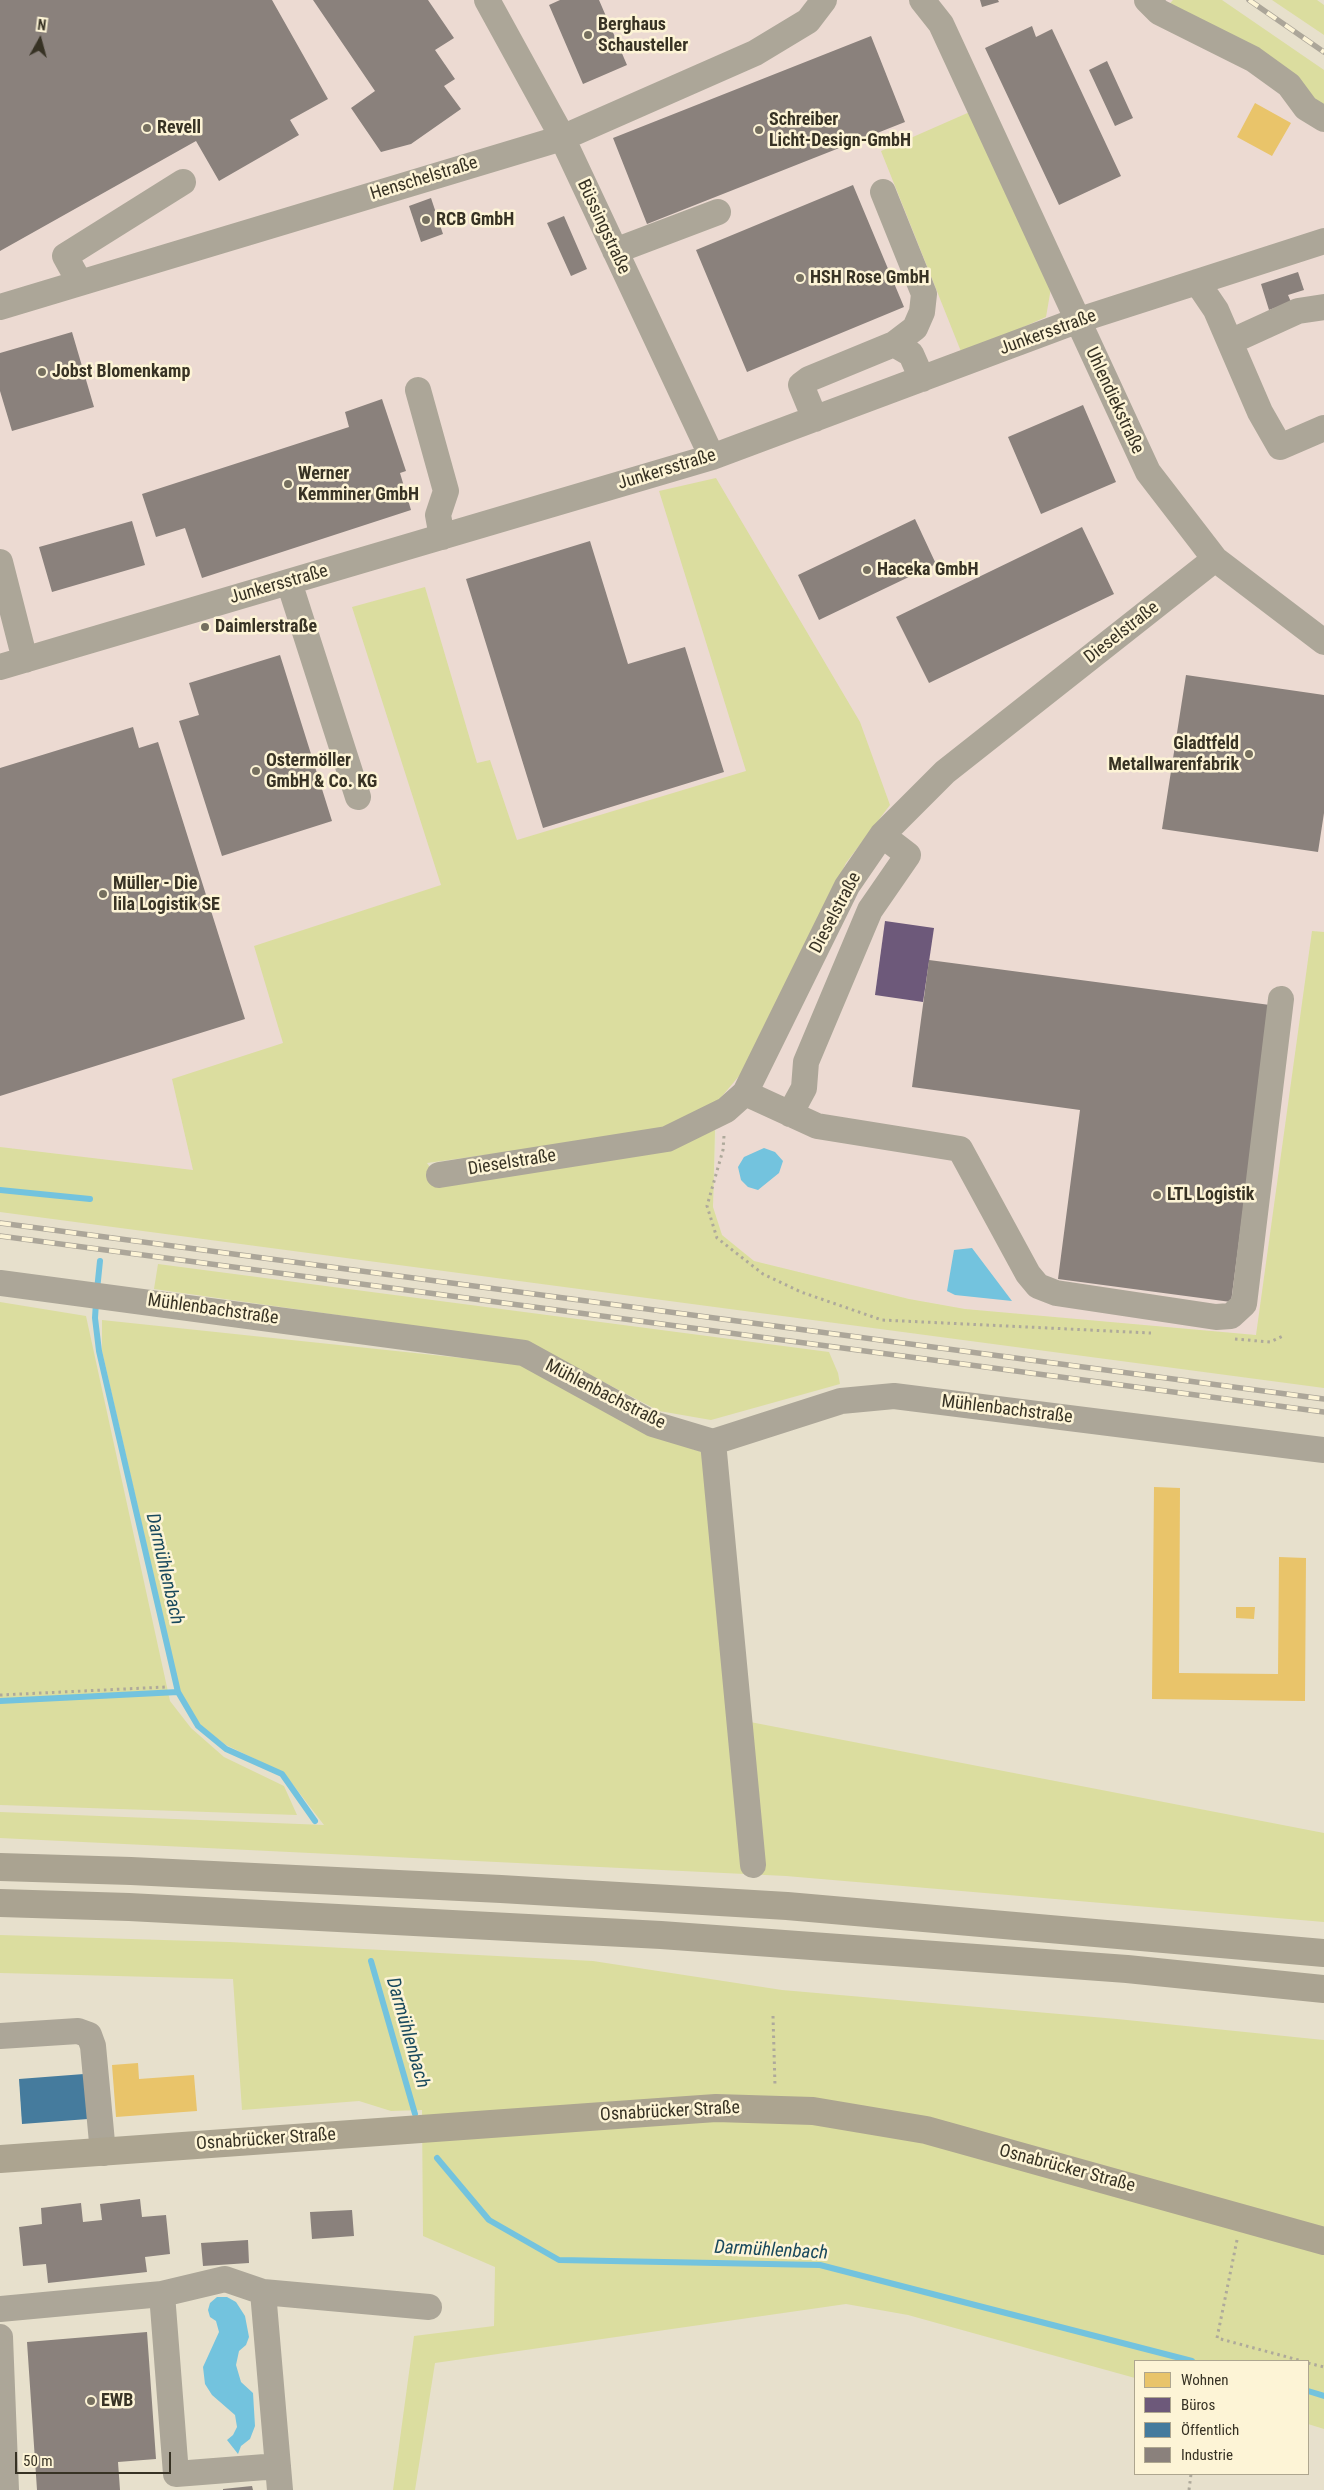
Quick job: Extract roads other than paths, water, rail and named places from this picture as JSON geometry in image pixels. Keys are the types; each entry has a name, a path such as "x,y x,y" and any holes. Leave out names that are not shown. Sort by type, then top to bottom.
{"highway":[{"path":"0,1867 131,1871 481,1888 787,1906 1324,1952"},
{"path":"0,1904 129,1907 662,1935 1127,1969 1324,1988"}],"main road":[{"name":"Osnabrücker Straße","path":"0,2159 663,2111 716,2108 813,2111 856,2116 926,2130 1324,2240"}],"street":[{"name":"Büssingstraße","path":"487,0 562,138 712,457"},
{"name":"Henschelstraße","path":"0,307 562,138 755,53 808,21 824,0"},
{"name":"Uhlendiekstraße","path":"922,0 941,24 1076,321 1148,472 1215,560 1324,642"},
{"path":"1147,0 1159,12 1252,59 1288,85 1306,108 1324,119"},
{"path":"80,283 65,256 184,182"},
{"path":"815,419 802,385 808,379 894,344 916,328 922,312 924,294 883,192"},
{"path":"615,251 718,212"},
{"name":"Junkersstraße","path":"0,667 712,457 1076,321 1324,241"},
{"path":"1196,282 1216,310 1260,412 1280,446 1324,428"},
{"path":"1230,342 1298,311 1324,307"},
{"path":"894,344 911,354 922,379"},
{"path":"418,390 446,491 438,515 442,537"},
{"name":"Dieselstraße","path":"439,1175 667,1139 736,1102 847,886 882,835 945,772 1215,560"},
{"path":"0,562 25,660"},
{"path":"289,582 358,797"},
{"path":"790,1114 804,1088 806,1062 870,910 908,855 882,835"},
{"path":"736,1102 790,1114 817,1126 960,1149 1028,1274 1038,1286 1056,1293 1216,1318 1231,1316 1244,1304 1282,999"},
{"name":"Mühlenbachstraße","path":"0,1284 110,1296 524,1353 653,1424 713,1442 841,1401 894,1396 1324,1450"},
{"path":"713,1442 753,1864"},
{"path":"0,2036 78,2030 89,2035 93,2046 103,2153"},
{"path":"0,2309 162,2294 225,2279 263,2292 429,2307"},
{"path":"162,2294 176,2474 279,2478 263,2292"},
{"path":"0,2336 6,2490"}],"water":[{"path":"764,1148 775,1152 783,1161 779,1173 758,1190 748,1187 741,1180 738,1167 744,1157"},
{"path":"972,1248 1012,1301 955,1295 947,1291 954,1250"},
{"path":"217,2297 227,2297 236,2302 245,2316 249,2337 246,2345 239,2351 236,2365 241,2382 253,2393 255,2426 250,2439 241,2446 238,2454 227,2440 233,2435 237,2427 235,2415 212,2395 205,2384 203,2367 219,2332 216,2321 210,2317 208,2310 210,2303"}],"waterway":[{"name":"Darmühlenbach","path":"0,1190 90,1199"},
{"name":"Darmühlenbach","path":"97,1290 100,1261"},
{"name":"Darmühlenbach","path":"96,1302 95,1318 99,1351 178,1692 198,1726 226,1749 282,1774 315,1821"},
{"path":"0,1701 178,1692"},
{"name":"Darmühlenbach","path":"371,1961 415,2114"},
{"name":"Darmühlenbach","path":"437,2158 489,2220 559,2260 820,2265 1188,2360"},
{"name":"Darmühlenbach","path":"1309,2391 1324,2396"}],"railway":[{"path":"1249,0 1324,52"},
{"path":"0,1223 1324,1399"},
{"path":"0,1236 1324,1412"}],"place":[{"name":"Berghaus Schausteller","path":"588,35"},
{"name":"Revell","path":"147,128"},
{"name":"Schreiber Licht-Design-GmbH","path":"759,130"},
{"name":"RCB GmbH","path":"426,220"},
{"name":"HSH Rose GmbH","path":"800,278"},
{"name":"Jobst Blomenkamp","path":"42,372"},
{"name":"Werner Kemminer GmbH","path":"288,484"},
{"name":"Haceka GmbH","path":"867,570"},
{"name":"Daimlerstraße","path":"205,627"},
{"name":"Gladtfeld Metallwarenfabrik","path":"1249,754"},
{"name":"Ostermöller GmbH & Co. KG","path":"256,771"},
{"name":"Müller - Die lila Logistik SE","path":"103,894"},
{"name":"LTL Logistik","path":"1157,1195"},
{"name":"EWB","path":"91,2401"}]}
